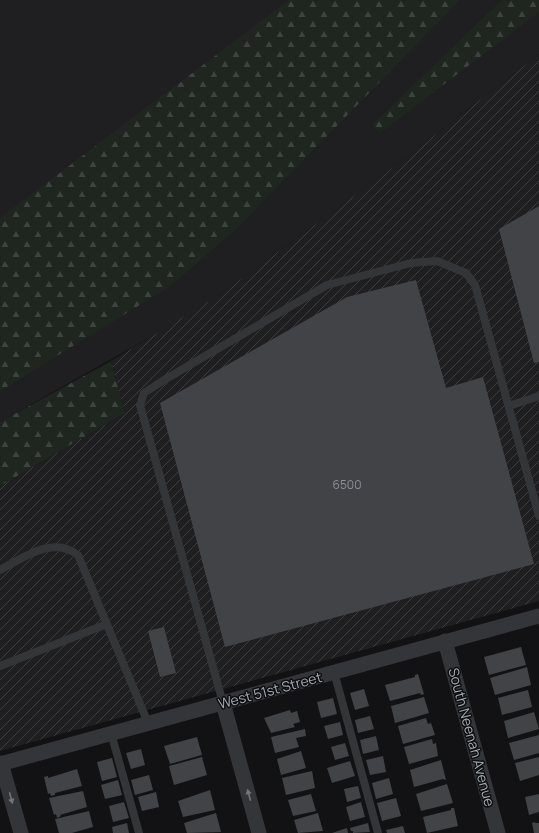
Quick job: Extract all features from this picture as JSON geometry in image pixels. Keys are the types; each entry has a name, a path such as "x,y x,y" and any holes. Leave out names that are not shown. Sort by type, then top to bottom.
{"street":[{"name":"West 51st Street","path":"1,764 539,616"},
{"name":"South Neenah Avenue","path":"445,642 498,833"},
{"path":"223,702 259,833"},
{"path":"1,764 20,833"}],"lane":[{"path":"223,702 140,406 144,393 164,380 327,285 411,263 437,261 466,273 475,286 539,516"},
{"path":"509,406 539,396"},
{"path":"0,570 41,549 55,547 72,550 78,555 148,724"},
{"path":"0,666 107,624"},
{"path":"334,672 378,833"},
{"path":"111,733 139,833"}],"shaded area":[{"path":"0,0 539,0 539,54 399,163 218,296 177,322 0,422"},
{"path":"539,54 539,601 0,751 0,486 125,413 111,361 218,296 399,163"}],"green space":[{"path":"289,0 460,0 233,232 169,287 0,391 0,218"},
{"path":"502,0 539,0 539,12 380,133 372,125"},
{"path":"111,361 125,413 0,486 0,422"}],"building":[{"path":"539,206 539,362 534,363 499,229"},
{"path":"416,280 446,388 483,377 534,564 225,647 160,403 347,297"},
{"path":"164,627 176,673 160,677 148,631"},
{"path":"521,647 526,665 489,675 484,657"},
{"path":"527,667 531,685 495,695 490,678"},
{"path":"418,674 424,694 421,695 420,693 390,701 385,685 415,677 415,675"},
{"path":"364,689 369,706 355,710 350,693"},
{"path":"528,690 532,707 502,715 498,698"},
{"path":"424,697 429,713 395,723 391,706"},
{"path":"333,698 337,714 321,718 317,702"},
{"path":"290,710 291,713 297,711 300,722 293,724 295,727 271,733 264,718"},
{"path":"534,712 539,729 508,738 504,721"},
{"path":"370,716 374,729 358,733 355,720"},
{"path":"426,718 428,724 431,723 435,735 403,744 398,726"},
{"path":"340,722 343,735 328,739 324,726"},
{"path":"305,729 306,736 296,738 299,747 275,753 271,737"},
{"path":"539,735 539,753 514,760 509,743"},
{"path":"376,736 379,750 363,754 360,740"},
{"path":"197,737 202,755 170,764 164,746"},
{"path":"432,739 433,744 436,743 438,756 409,764 404,747"},
{"path":"345,743 349,756 335,760 331,747"},
{"path":"141,749 145,765 131,769 126,753"},
{"path":"301,751 306,768 281,775 277,759"},
{"path":"383,756 386,772 370,775 366,760"},
{"path":"202,757 207,775 174,785 169,766"},
{"path":"539,757 539,775 520,781 515,763"},
{"path":"112,758 117,777 102,781 97,762"},
{"path":"441,760 446,780 443,779 414,787 410,770"},
{"path":"350,761 355,776 332,783 327,768"},
{"path":"77,769 82,786 55,793 55,795 51,796 50,793 48,794 44,777 48,776 48,778"},
{"path":"312,771 315,788 286,795 282,778"},
{"path":"149,775 153,790 135,795 131,780"},
{"path":"389,778 393,794 376,799 372,783"},
{"path":"118,780 122,795 105,799 101,785"},
{"path":"447,784 453,803 421,811 416,794"},
{"path":"358,786 361,798 347,802 344,789"},
{"path":"210,790 215,810 183,817 178,801"},
{"path":"83,791 87,807 60,815 61,816 57,818 56,814 54,815 49,798"},
{"path":"156,792 159,807 142,811 138,797"},
{"path":"311,794 316,811 293,816 288,800"},
{"path":"539,794 539,812 529,815 525,797"},
{"path":"396,798 401,816 382,821 377,803"},
{"path":"124,802 129,818 113,822 109,806"},
{"path":"361,802 365,817 350,821 346,807"},
{"path":"451,808 454,808 458,826 427,833 423,817 451,810"},
{"path":"89,811 93,827 72,833 59,833 55,819"},
{"path":"216,813 221,832 187,833 184,823"},
{"path":"318,813 323,831 298,833 294,820"},
{"path":"127,823 129,833 113,833 112,827"},
{"path":"368,823 370,832 353,833 353,831 351,831 350,828"},
{"path":"532,823 539,823 539,833 534,833"},
{"path":"403,826 405,833 387,833 386,830"},
{"path":"347,828 348,833 332,833"}]}
